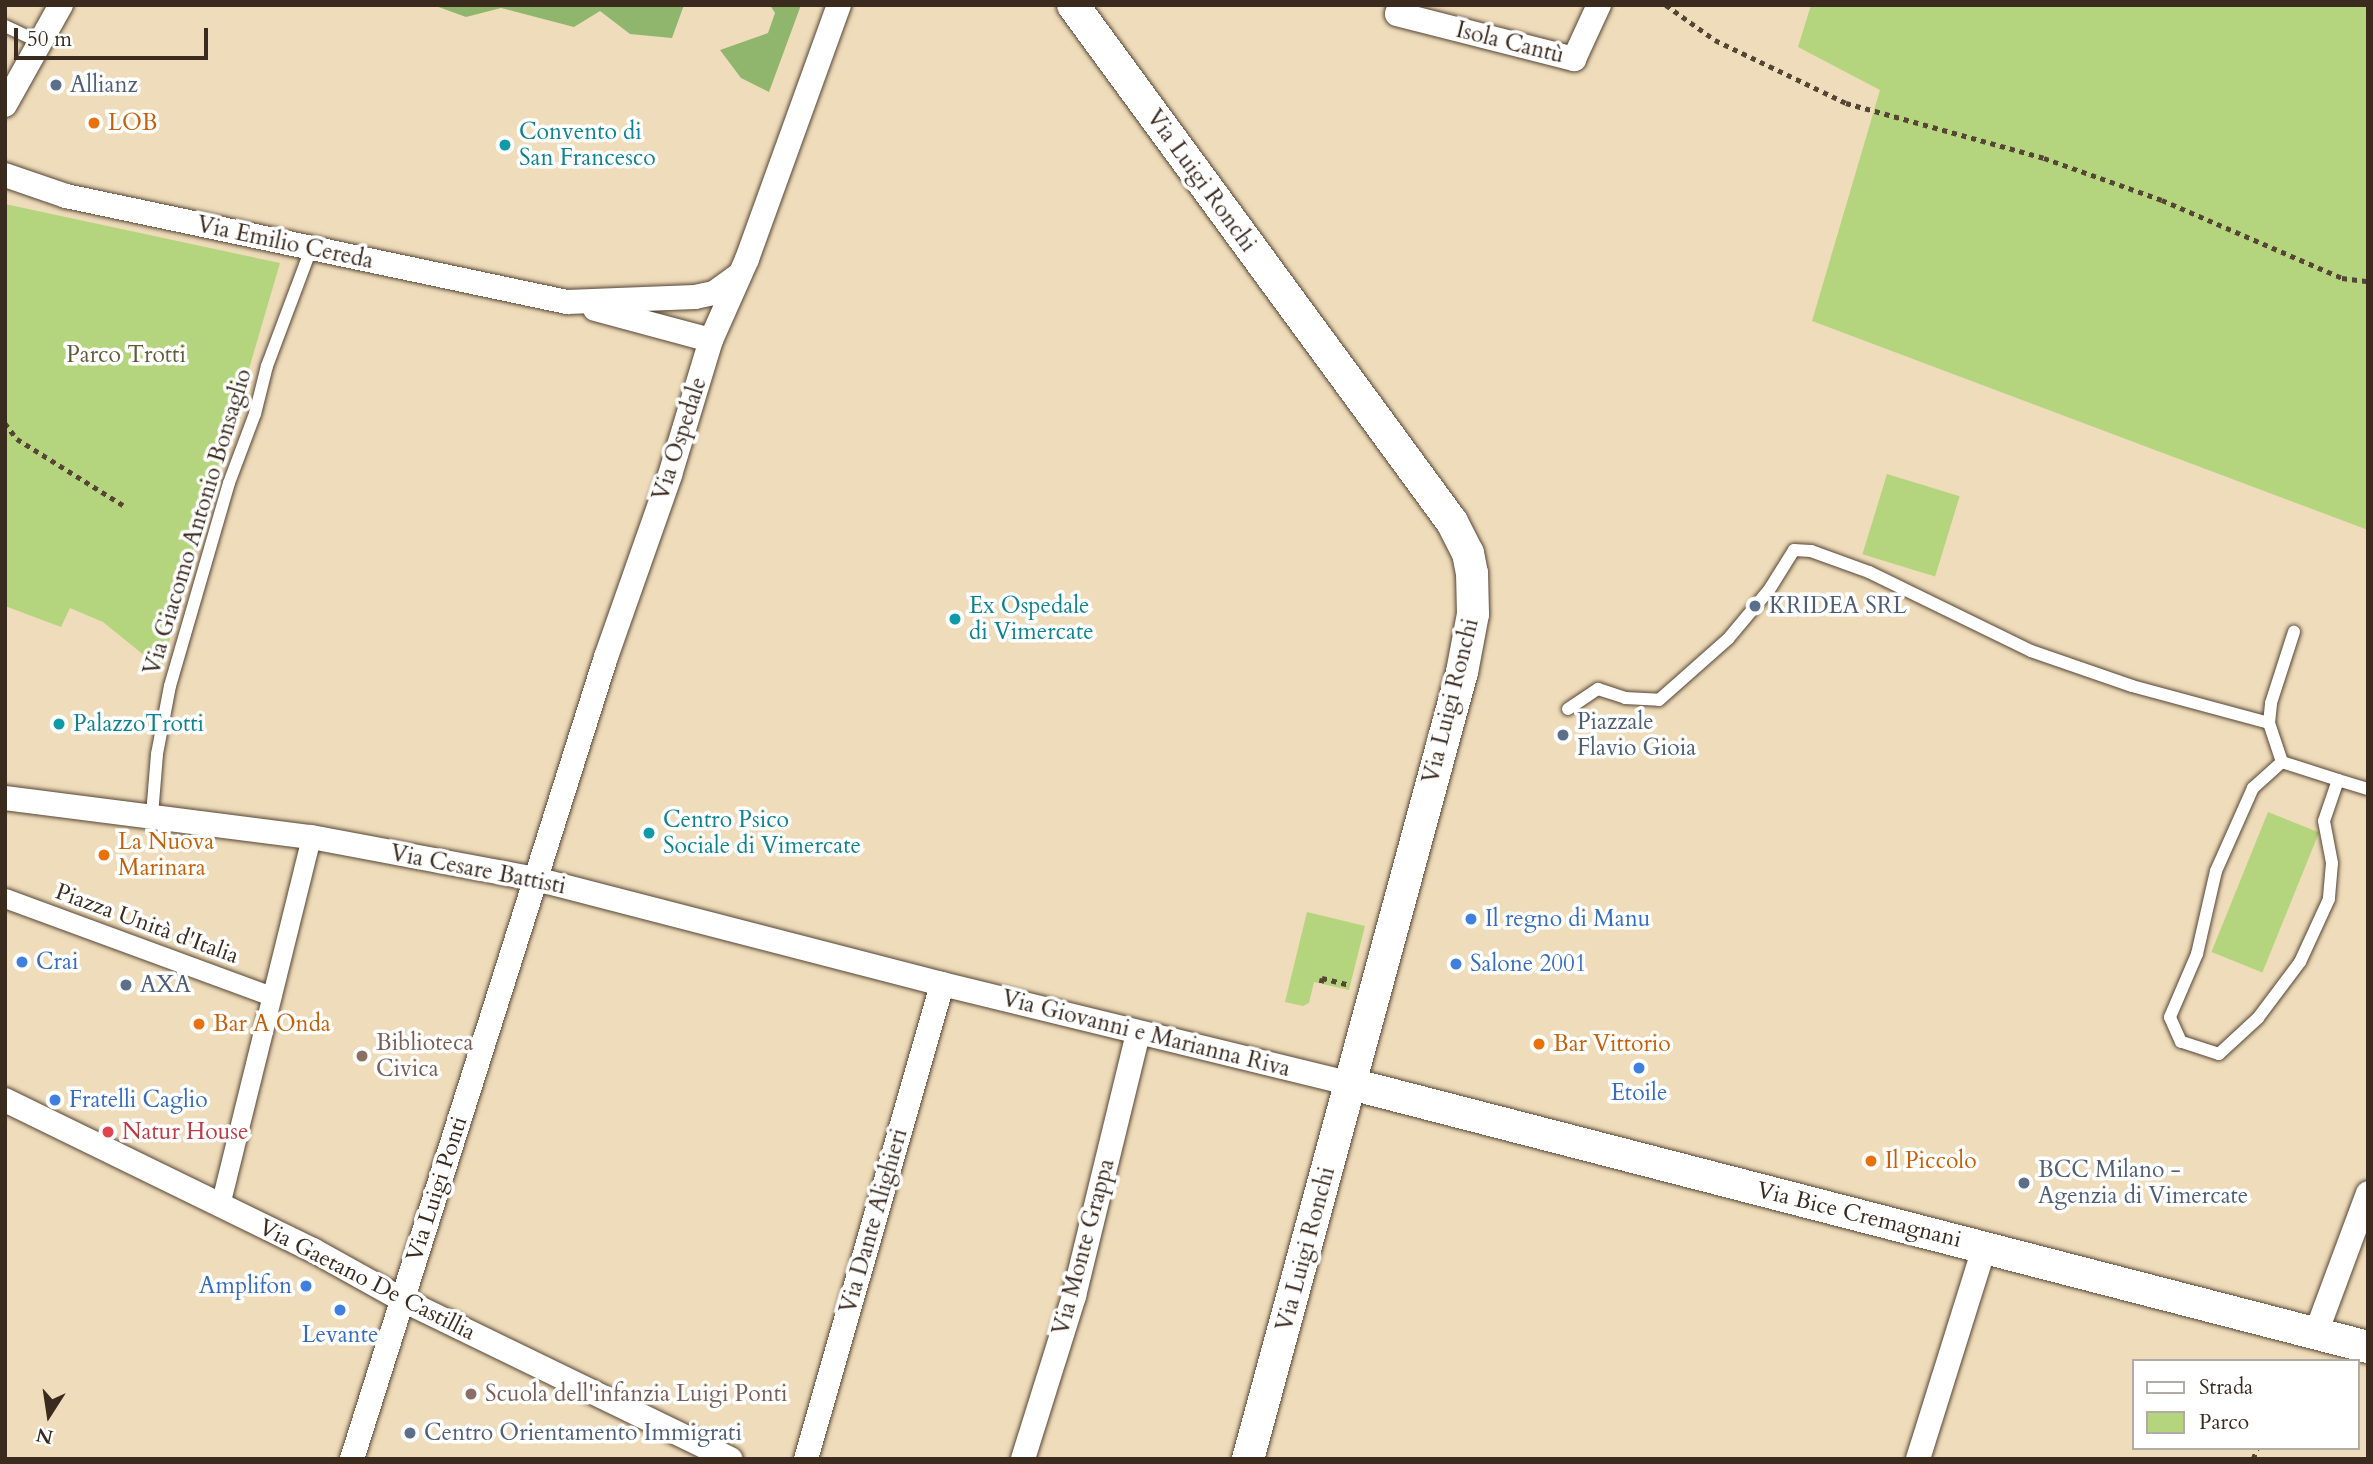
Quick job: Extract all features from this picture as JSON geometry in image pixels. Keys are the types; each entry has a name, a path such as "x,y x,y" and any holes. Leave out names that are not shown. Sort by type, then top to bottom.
{"street":[{"path":"5,105 61,5"},
{"name":"Via Ospedale","path":"536,879 711,340 740,274 839,5"},
{"name":"Via Luigi Ronchi","path":"1073,5 1452,522 1468,553 1474,592 1471,635 1248,1459"},
{"name":"Isola Cantù","path":"1400,5 1397,14 1574,59 1599,5"},
{"name":"Via Emilio Cereda","path":"5,176 66,196 313,259 567,302 711,340"},
{"name":"Via Emilio Cereda","path":"567,302 695,297 714,293 740,274"},
{"name":"Via Cesare Battisti","path":"5,798 311,837 536,879 942,984"},
{"path":"220,1205 311,837"},
{"name":"Via Luigi Ponti","path":"352,1459 536,879"},
{"name":"Piazza Unità d'Italia","path":"5,898 272,996"},
{"name":"Via Giovanni e Marianna Riva","path":"942,984 1351,1084"},
{"name":"Via Dante Alighieri","path":"806,1459 942,984"},
{"name":"Via Monte Grappa","path":"1023,1459 1074,1296 1138,1033"},
{"name":"Via Bice Cremagnani","path":"1351,1084 2368,1347"},
{"name":"Via Gaetano De Castillia","path":"5,1100 313,1250 403,1300 730,1459"},
{"path":"2316,1333 2368,1193"},
{"path":"1918,1459 1984,1248"}],"lane":[{"path":"5,26 40,42"},
{"name":"Via Giacomo Antonio Bonsaglio","path":"152,815 157,754 170,686 229,483 255,414 267,366 313,259"},
{"path":"1568,709 1598,689 1625,698 1659,700 1728,639 1769,590 1794,550 1811,551 1869,572 2031,651 2132,686 2269,723"},
{"path":"2282,762 2269,723 2271,702 2294,632"},
{"path":"2282,762 2368,789"},
{"path":"2282,762 2253,788 2216,871 2197,954 2170,1017 2181,1042 2219,1054 2258,1018 2300,962 2329,899 2332,863 2324,821 2338,780"}],"path":[{"path":"1666,5 1714,40 1846,103 2044,158 2162,201 2342,278 2368,281"},
{"path":"5,423 17,439 122,505"},
{"path":"1321,983 1322,978 1351,985"}],"green space":[{"path":"433,5 684,5 672,38 630,34 600,11 574,27 501,8 466,17"},
{"path":"770,5 801,5 769,92 741,78 720,50 768,33 775,13"},
{"path":"1811,5 2368,5 2368,530 1812,321 1880,90 1798,47"},
{"name":"Parco Trotti","path":"5,204 280,263 161,669 103,622 70,608 61,627 5,606"},
{"path":"1887,474 1960,496 1935,577 1862,554"},
{"path":"2268,812 2319,833 2262,973 2211,952"},
{"path":"1307,912 1365,926 1349,990 1314,982 1309,1003 1303,1006 1285,1002"}],"place":[{"name":"Allianz","path":"56,85"},
{"name":"LOB","path":"94,123"},
{"name":"Convento di San Francesco","path":"505,145"},
{"name":"KRIDEA SRL","path":"1755,606"},
{"name":"Ex Ospedale di Vimercate","path":"955,619"},
{"name":"PalazzoTrotti","path":"59,724"},
{"name":"Piazzale Flavio Gioia","path":"1563,735"},
{"name":"Centro Psico Sociale di Vimercate","path":"649,833"},
{"name":"La Nuova Marinara","path":"104,855"},
{"name":"Il regno di Manu","path":"1471,919"},
{"name":"Crai","path":"22,962"},
{"name":"Salone 2001","path":"1456,964"},
{"name":"AXA","path":"126,985"},
{"name":"Bar A Onda","path":"199,1024"},
{"name":"Bar Vittorio","path":"1539,1044"},
{"name":"Biblioteca Civica","path":"362,1056"},
{"name":"Etoile","path":"1639,1068"},
{"name":"Fratelli Caglio","path":"55,1100"},
{"name":"Natur House","path":"108,1132"},
{"name":"Il Piccolo","path":"1871,1161"},
{"name":"BCC Milano - Agenzia di Vimercate","path":"2024,1183"},
{"name":"Amplifon","path":"306,1286"},
{"name":"Levante","path":"340,1310"},
{"name":"Scuola dell'infanzia Luigi Ponti","path":"471,1394"},
{"name":"Centro Orientamento Immigrati","path":"410,1433"}]}
